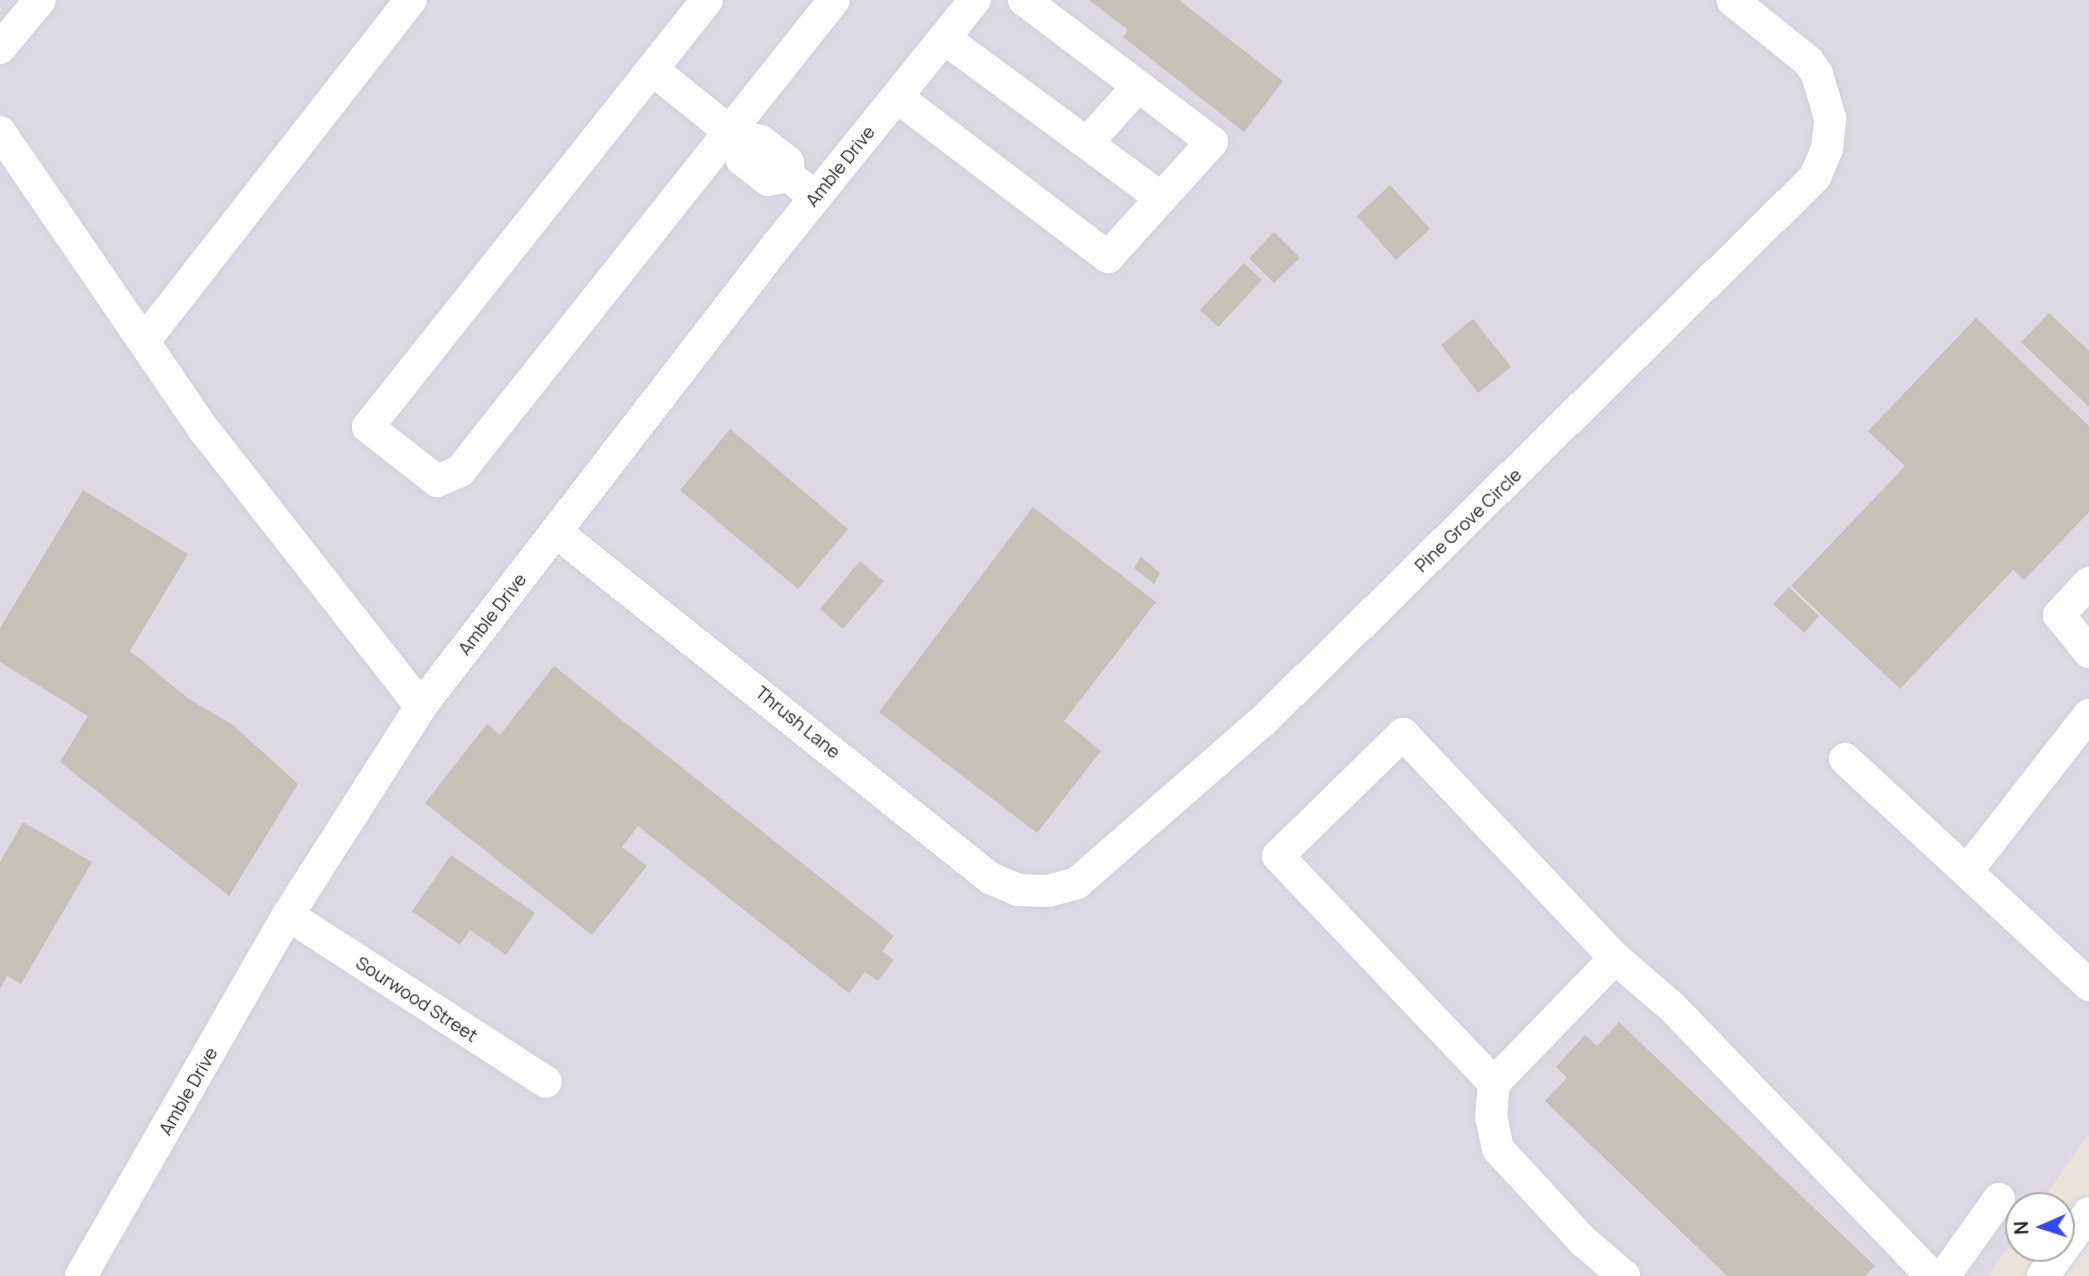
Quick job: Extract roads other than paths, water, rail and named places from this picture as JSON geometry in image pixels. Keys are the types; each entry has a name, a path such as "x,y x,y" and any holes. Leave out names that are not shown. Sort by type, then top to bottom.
{"street":[{"path":"0,48 40,0"},
{"path":"145,340 411,0"},
{"path":"706,0 368,427 437,481 460,471 733,134 834,0"},
{"name":"Amble Drive","path":"81,1276 288,915 421,706 815,197 975,0"},
{"path":"897,97 1108,257 1212,142 1024,0"},
{"name":"Pine Grove Circle","path":"1048,891 1090,876 1264,720 1815,177 1827,149 1828,102 1808,61 1732,0"},
{"path":"944,38 1161,198"},
{"path":"652,68 733,134 761,141 788,162 789,176 815,197"},
{"path":"1088,142 1138,86"},
{"path":"0,132 205,431 421,706"},
{"name":"Thrush Lane","path":"556,532 990,878 1018,890 1048,891"},
{"path":"2089,583 2059,615 2089,652"},
{"path":"1967,871 2088,718"},
{"path":"1494,1083 1278,856 1403,734 1615,958 1682,1017 1932,1276"},
{"path":"1845,759 2089,985"},
{"name":"Sourwood Street","path":"288,915 546,1082"},
{"path":"1615,958 1494,1083 1490,1116 1498,1149 1583,1241 1623,1276"},
{"path":"1944,1276 1999,1199"},
{"path":"2056,1272 2089,1213"}]}
